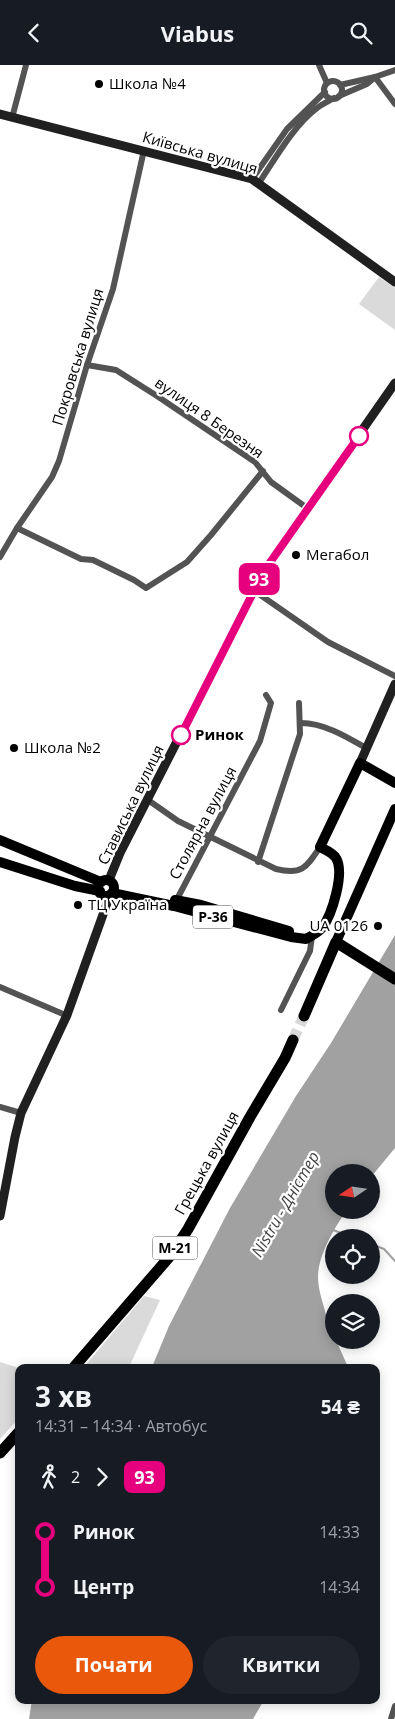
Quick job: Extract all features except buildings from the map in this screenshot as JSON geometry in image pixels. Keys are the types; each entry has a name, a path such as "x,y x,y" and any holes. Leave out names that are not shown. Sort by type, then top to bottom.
{"highway":[{"path":"304,1016 336,943 395,979"},
{"name":"Грецька вулиця","path":"77,1364 171,1255 188,1229 253,1111 285,1058 293,1040"},
{"path":"0,1453 15,1436"}],"main road":[{"name":"Київська вулиця","path":"0,114 144,150 256,181 395,282"},
{"name":"Стависька вулиця","path":"0,1190 12,1129 63,1014 120,853 264,571 395,383"},
{"path":"312,935 321,929 330,911 339,877 339,864 335,856 320,847 395,684"},
{"path":"360,763 395,783"},
{"path":"336,943 395,809"},
{"name":"Р-36","path":"0,840 107,889"},
{"name":"Р-36","path":"0,862 75,886 107,889 175,903 291,937 306,939 312,935"},
{"name":"Стависька вулиця","path":"0,1216 19,1112 67,1015 107,889"}],"street":[{"path":"12,117 26,65"},
{"path":"256,181 287,129 325,92 327,83 319,65"},
{"path":"340,85 395,70"},
{"path":"256,181 293,134 318,107 367,84 375,77"},
{"path":"375,77 395,104"},
{"path":"327,83 336,81 340,85 342,91 337,97"},
{"path":"325,92 329,97 337,97"},
{"path":"287,129 293,134"},
{"name":"Покровська вулиця","path":"0,557 17,528 52,477 59,461 87,365 113,289 144,150"},
{"name":"вулиця 8 Березня","path":"87,365 116,370 255,462 271,482 307,508"},
{"path":"17,528 81,559 93,560 146,588 186,562 212,535 263,471"},
{"path":"253,590 328,642 395,676"},
{"name":"Столярна вулиця","path":"175,903 260,741 271,703 266,695"},
{"path":"258,862 300,734 300,703"},
{"path":"300,723 310,723 343,735 366,748"},
{"path":"148,800 178,821 258,862 276,869 291,873 303,868 310,862 320,847"},
{"path":"281,1010 310,951 312,935"},
{"path":"0,987 63,1014"},
{"path":"0,1107 19,1112"},
{"path":"391,1719 395,1706"}],"shaded area":[{"path":"379,277 395,288 395,330 359,304"},
{"path":"144,1296 160,1300 130,1364 87,1364"},
{"path":"0,1362 15,1367 15,1422 0,1439"}],"water":[{"name":"Nistru - Дністер","path":"395,935 395,1148 380,1166 380,1164 325,1164 325,1219 341,1219 335,1229 325,1229 325,1249 318,1277 320,1294 325,1311 325,1349 340,1349 347,1364 153,1364 169,1326 230,1208 296,1096 331,1043"},
{"path":"31,1704 262,1704 253,1719 29,1719"}],"waterway":[{"path":"380,1247 384,1249 395,1261"}],"tunnel":[{"path":"293,1040 304,1016"}],"bus line":[{"name":"93","path":"181,735 264,571 359,436"}],"place":[{"name":"Школа №4","path":"99,84"},
{"name":"Мегабол","path":"296,555"},
{"name":"Ринок","path":"181,735"},
{"name":"Школа №2","path":"14,748"},
{"name":"ТЦ Україна","path":"78,905"},
{"name":"UA 0126","path":"378,926"}]}
